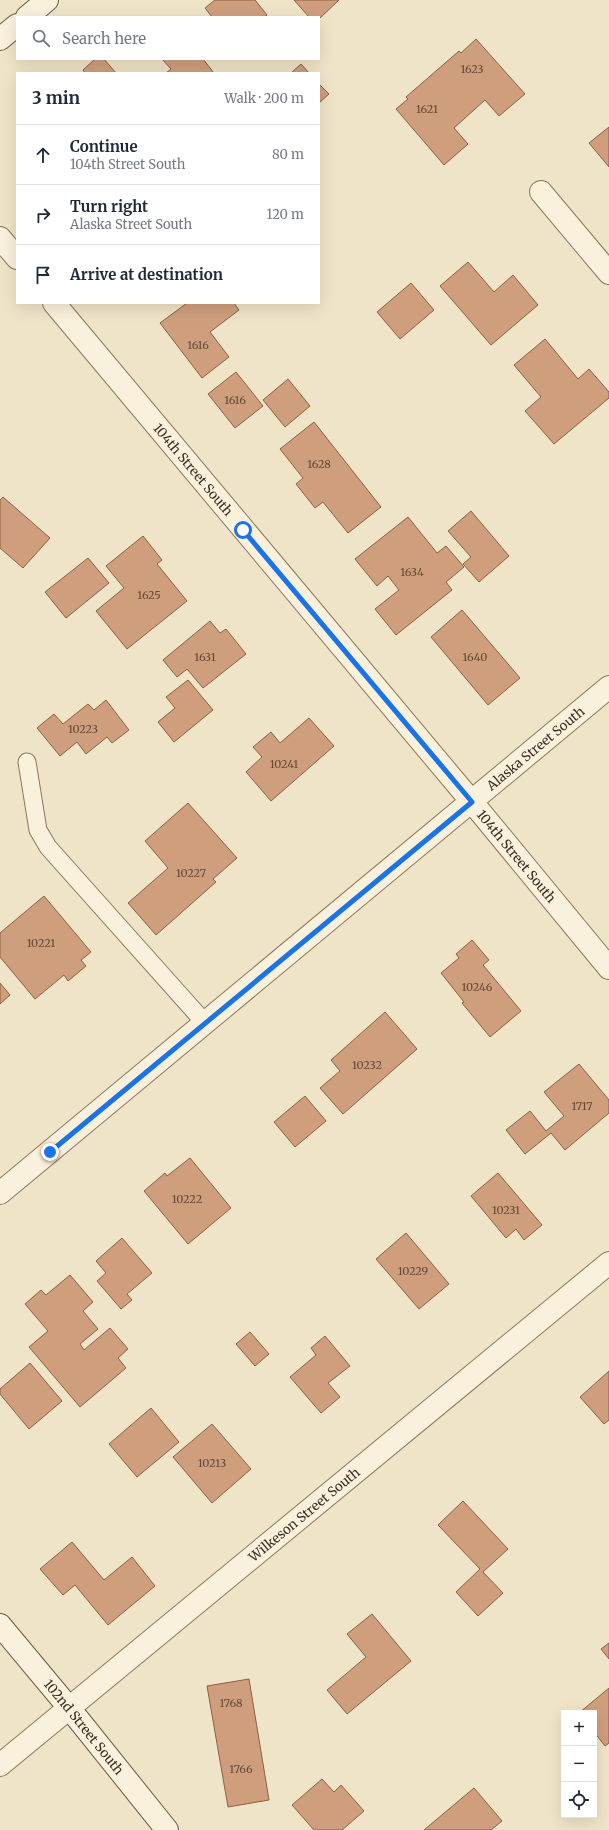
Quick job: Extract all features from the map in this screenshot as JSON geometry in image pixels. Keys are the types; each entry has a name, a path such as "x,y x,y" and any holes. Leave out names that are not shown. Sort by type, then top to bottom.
{"street":[{"path":"28,16 47,0"},
{"path":"0,39 16,26"},
{"path":"541,192 609,273"},
{"path":"0,238 16,257"},
{"name":"104th Street South","path":"55,304 609,968"},
{"name":"Alaska Street South","path":"0,1193 609,687"},
{"name":"Wilkeson Street South","path":"0,1766 609,1264"},
{"name":"102nd Street South","path":"0,1625 70,1708 167,1830"}],"lane":[{"path":"27,762 38,830 48,847 205,1023"}],"building":[{"path":"215,0 255,0 267,15 211,16 205,8"},
{"path":"294,0 339,0 320,18 320,16 308,16"},
{"path":"476,39 525,94 499,116 485,100 454,128 468,144 444,165 396,109 408,99 406,97 459,51 461,53"},
{"path":"94,60 105,60 115,72 84,72 83,70"},
{"path":"163,60 204,60 213,72 167,72 171,69"},
{"path":"301,64 308,72 292,72"},
{"path":"320,85 329,94 320,102"},
{"path":"609,127 609,167 589,143"},
{"path":"468,262 494,292 513,275 538,305 491,345 440,286"},
{"path":"411,283 434,310 400,339 377,312"},
{"path":"186,304 235,304 239,310 210,332 229,357 202,378 160,323"},
{"path":"545,339 578,379 589,369 609,392 609,398 554,444 525,411 541,397 514,365"},
{"path":"236,372 263,406 235,428 208,394"},
{"path":"288,379 310,406 285,427 263,400"},
{"path":"314,422 381,507 348,533 323,502 315,508 296,484 303,478 280,449"},
{"path":"3,497 50,538 23,568 0,548 0,500"},
{"path":"471,511 509,556 479,582 463,564 471,557 448,531"},
{"path":"408,517 437,553 446,546 464,567 446,582 452,590 396,635 375,609 399,590 388,576 377,586 355,559"},
{"path":"143,536 162,560 157,564 187,601 127,649 96,611 124,588 106,566"},
{"path":"88,558 109,583 66,618 45,592"},
{"path":"462,610 520,678 488,705 431,637"},
{"path":"210,621 220,633 226,629 246,654 203,688 187,669 177,677 163,660"},
{"path":"188,680 213,710 174,742 158,722 175,708 166,697"},
{"path":"106,700 129,730 112,743 107,737 86,754 77,742 60,756 37,728 54,714 63,724 88,704 94,710"},
{"path":"309,718 334,746 271,801 246,772 262,757 253,747 271,732 280,743"},
{"path":"188,803 237,858 213,879 216,882 156,935 128,903 168,868 145,841"},
{"path":"44,896 91,952 81,960 86,966 68,981 64,975 35,999 0,957 0,933"},
{"path":"472,940 489,960 483,965 521,1011 490,1037 462,1003 464,1002 441,973 459,958 456,954"},
{"path":"0,983 10,995 0,1004"},
{"path":"385,1012 417,1049 343,1114 320,1088 340,1071 331,1060"},
{"path":"579,1064 609,1100 609,1113 565,1150 551,1133 525,1154 506,1130 530,1111 546,1131 564,1116 544,1092"},
{"path":"305,1096 326,1121 295,1147 274,1122"},
{"path":"190,1158 231,1208 188,1244 144,1191 165,1173 167,1176"},
{"path":"498,1173 542,1225 524,1240 516,1229 506,1238 471,1196"},
{"path":"406,1233 449,1284 419,1309 376,1259"},
{"path":"122,1238 152,1273 127,1294 132,1300 121,1309 97,1281 106,1273 96,1261"},
{"path":"70,1275 93,1302 83,1311 98,1329 80,1344 84,1350 110,1328 128,1349 118,1358 126,1368 80,1407 29,1347 48,1331 25,1304 41,1290 46,1295"},
{"path":"250,1332 269,1354 255,1366 236,1344"},
{"path":"325,1336 350,1366 328,1383 340,1397 321,1413 290,1377 316,1355 311,1348"},
{"path":"30,1363 62,1401 29,1429 0,1394 0,1389"},
{"path":"609,1371 609,1420 604,1424 580,1397"},
{"path":"151,1408 179,1442 137,1477 109,1444"},
{"path":"212,1424 251,1469 212,1503 173,1457"},
{"path":"463,1501 508,1549 483,1572 503,1593 478,1616 456,1592 480,1569 438,1525"},
{"path":"72,1542 104,1580 132,1557 155,1586 108,1625 75,1585 63,1595 40,1569"},
{"path":"372,1614 411,1661 347,1714 327,1690 366,1657 347,1634"},
{"path":"609,1643 609,1659 601,1649"},
{"path":"249,1679 269,1800 228,1807 207,1686"},
{"path":"609,1688 609,1743 605,1746 597,1736 597,1710 583,1710"},
{"path":"322,1779 334,1792 341,1785 364,1811 342,1830 314,1830 292,1805"},
{"path":"474,1788 502,1821 491,1830 424,1830"}],"route":[{"path":"50,1152 472,802 243,530"}]}
